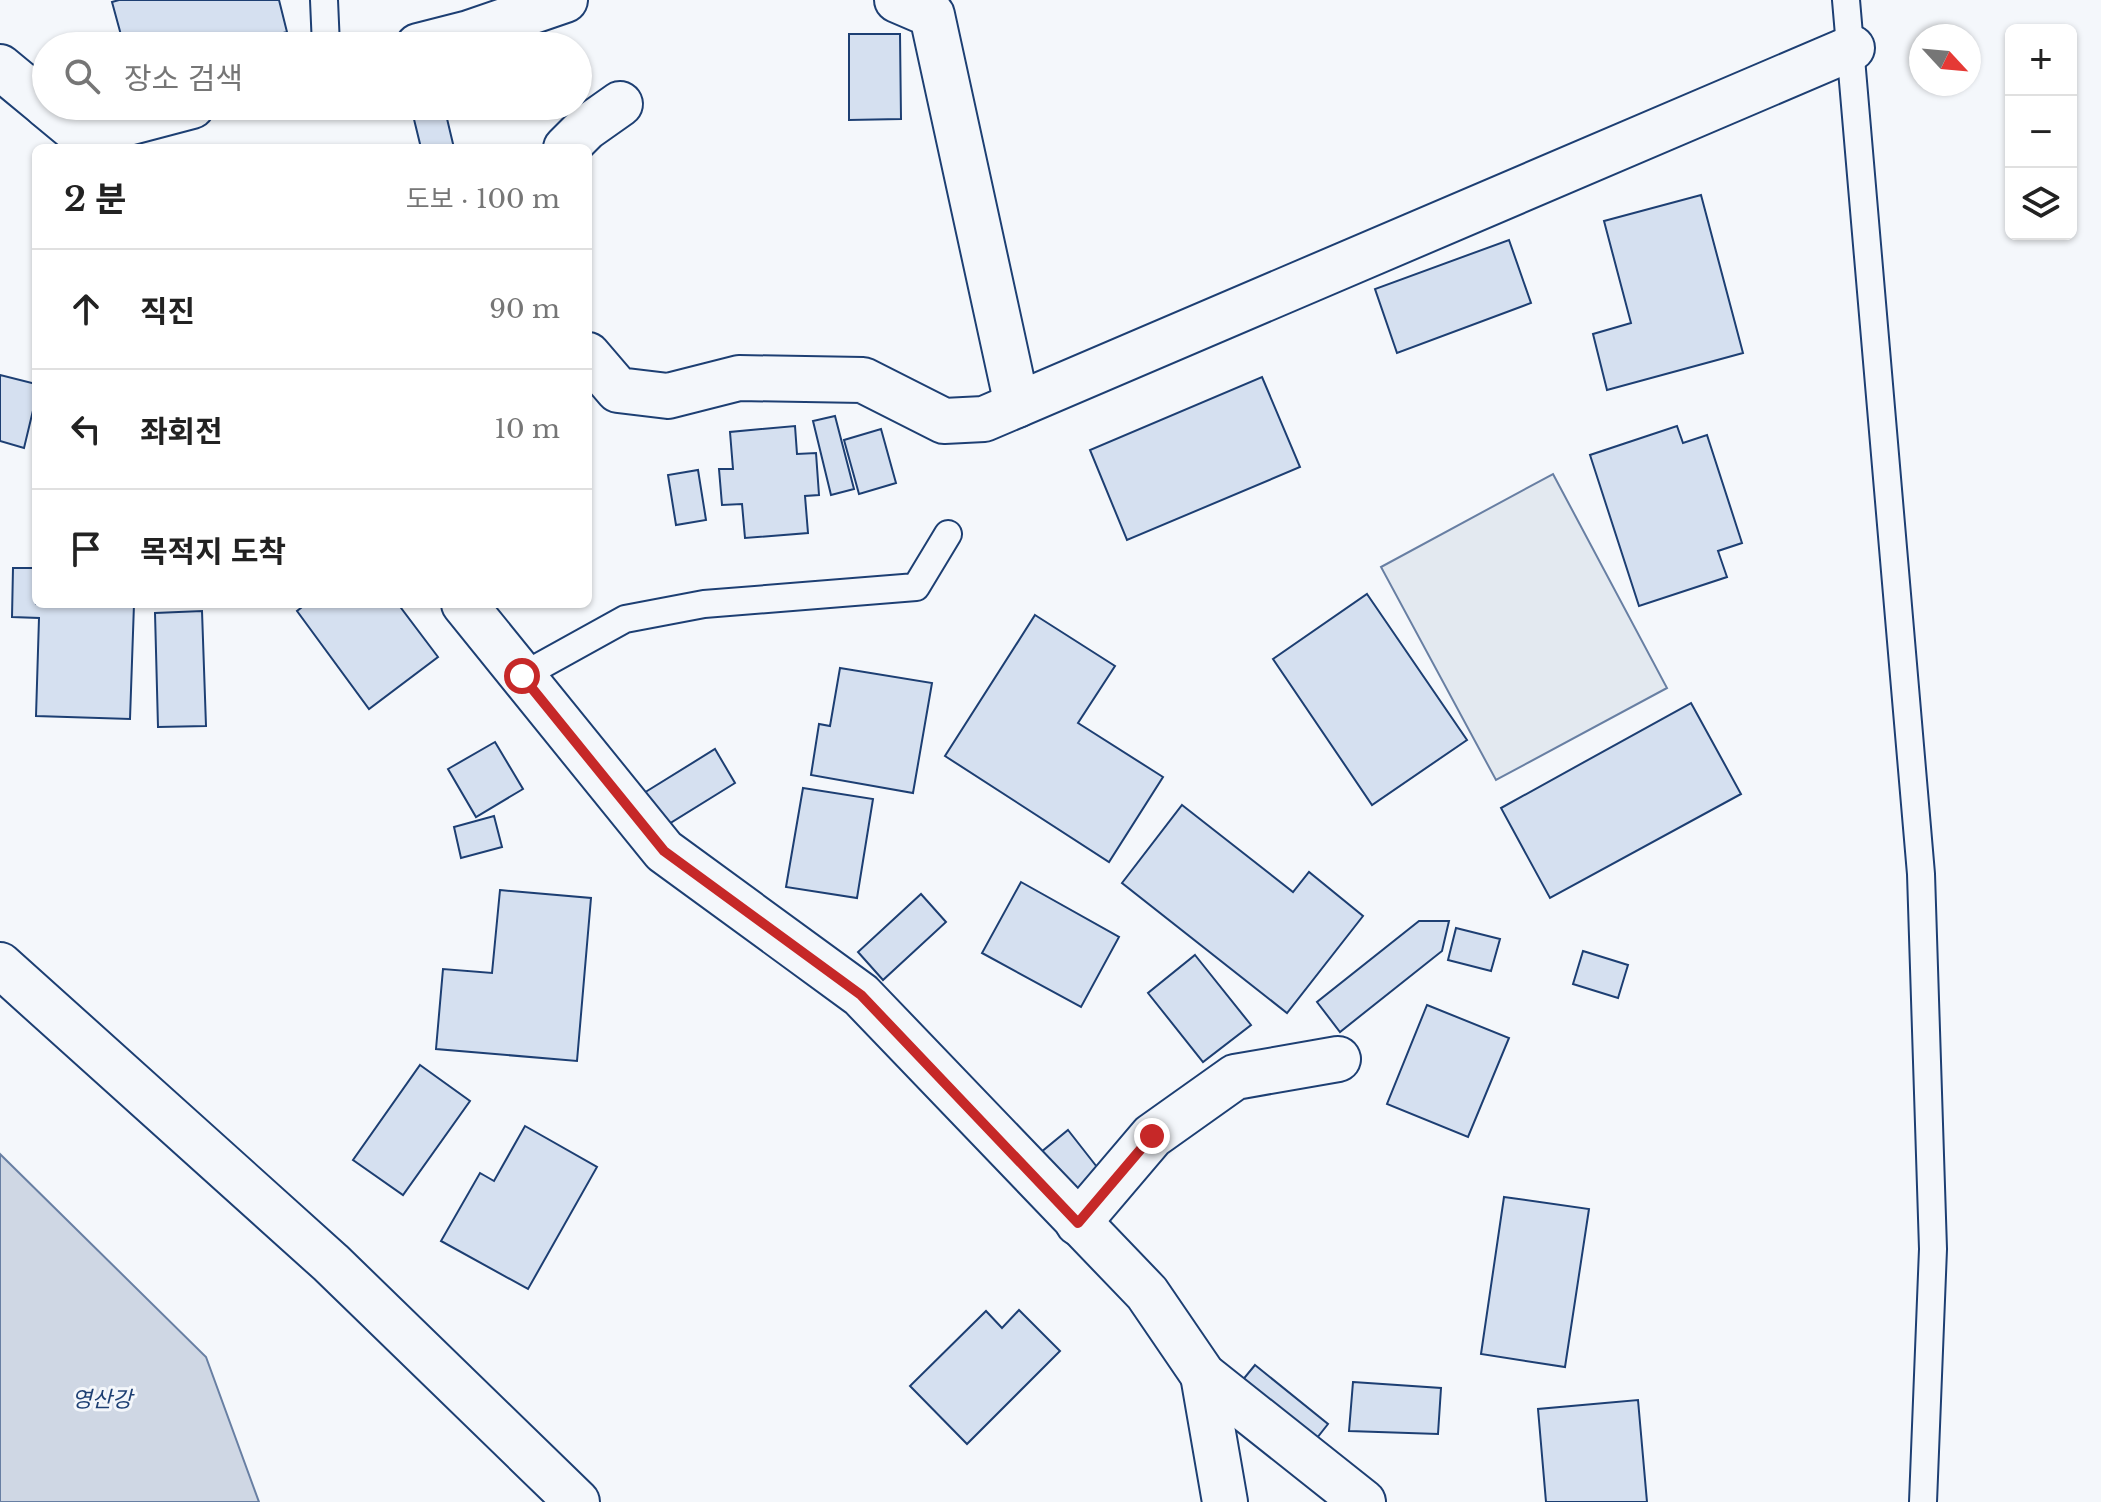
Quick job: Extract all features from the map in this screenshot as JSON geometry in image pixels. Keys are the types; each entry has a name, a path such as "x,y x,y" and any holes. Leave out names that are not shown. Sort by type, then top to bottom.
{"street":[{"path":"472,32 565,0"},
{"path":"897,0 932,15 1017,405"},
{"path":"592,360 618,390 668,396 739,378 863,380 944,421 984,419 1852,48"},
{"path":"0,67 32,94"},
{"path":"570,144 586,128 620,104"},
{"path":"62,120 87,142 151,120"},
{"path":"467,608 664,851 861,995 1147,1293 1203,1375 1363,1502"},
{"path":"0,965 331,1263 577,1502"},
{"path":"1078,1223 1152,1136 1235,1077 1338,1059"},
{"path":"1203,1375 1225,1502"}],"lane":[{"path":"324,0 325,32"},
{"path":"1846,0 1921,874 1933,1249 1923,1502"},
{"path":"522,676 625,619 704,604 916,587 948,534"}],"shaded area":[{"path":"1553,474 1667,688 1496,780 1381,567"}],"water":[{"name":"영산강","path":"0,1154 206,1357 259,1502 0,1502"}],"building":[{"path":"279,0 287,32 120,32 112,2"},
{"path":"849,34 900,34 901,119 849,120"},
{"path":"414,120 447,120 453,144 420,144"},
{"path":"1701,195 1743,353 1607,390 1593,334 1631,323 1604,221"},
{"path":"1509,240 1531,303 1397,353 1375,289"},
{"path":"0,375 32,383 32,415 24,448 0,441"},
{"path":"1262,377 1300,467 1127,540 1090,450"},
{"path":"835,416 854,489 831,495 813,421"},
{"path":"795,426 797,454 816,453 819,495 805,496 808,533 745,538 742,504 722,505 719,469 733,469 730,432"},
{"path":"1677,426 1683,443 1707,435 1742,543 1718,551 1727,577 1639,606 1590,455"},
{"path":"881,429 896,483 859,494 844,440"},
{"path":"698,470 706,520 676,525 668,475"},
{"path":"13,568 32,568 32,608 134,608 130,719 36,716 39,618 12,617"},
{"path":"1367,594 1467,740 1372,805 1273,659"},
{"path":"301,608 401,608 438,657 369,709 297,611"},
{"path":"202,611 206,726 158,727 155,613"},
{"path":"1035,615 1115,666 1078,723 1163,777 1109,862 945,756"},
{"path":"840,668 932,683 913,793 811,775 819,724 830,726"},
{"path":"1691,703 1741,794 1550,898 1501,808"},
{"path":"495,742 523,789 476,817 448,769"},
{"path":"715,749 735,783 659,830 639,796"},
{"path":"803,788 873,799 857,898 786,887"},
{"path":"1182,805 1293,892 1309,872 1363,916 1287,1013 1122,883"},
{"path":"494,816 502,847 461,858 454,827"},
{"path":"1021,882 1119,937 1081,1007 982,953"},
{"path":"500,890 591,898 577,1061 436,1049 443,969 492,973"},
{"path":"921,894 946,922 883,980 858,952"},
{"path":"1419,921 1449,921 1442,951 1340,1032 1317,1002"},
{"path":"1456,928 1500,939 1491,971 1448,960"},
{"path":"1583,951 1628,965 1618,998 1573,984"},
{"path":"1195,955 1251,1025 1203,1062 1148,993"},
{"path":"1427,1005 1509,1038 1468,1137 1387,1104"},
{"path":"420,1065 470,1101 403,1195 353,1160"},
{"path":"525,1126 597,1167 528,1289 441,1241 480,1173 494,1181"},
{"path":"1068,1130 1104,1176 1076,1198 1040,1153"},
{"path":"1504,1197 1589,1209 1565,1367 1481,1354"},
{"path":"1019,1310 1060,1351 967,1444 910,1386 986,1311 1002,1328"},
{"path":"1255,1365 1328,1424 1309,1448 1236,1388"},
{"path":"1353,1382 1441,1388 1438,1434 1349,1431"},
{"path":"1638,1400 1647,1502 1546,1502 1538,1409"}],"route":[{"path":"522,676 664,851 861,995 1078,1223 1152,1136"}]}
